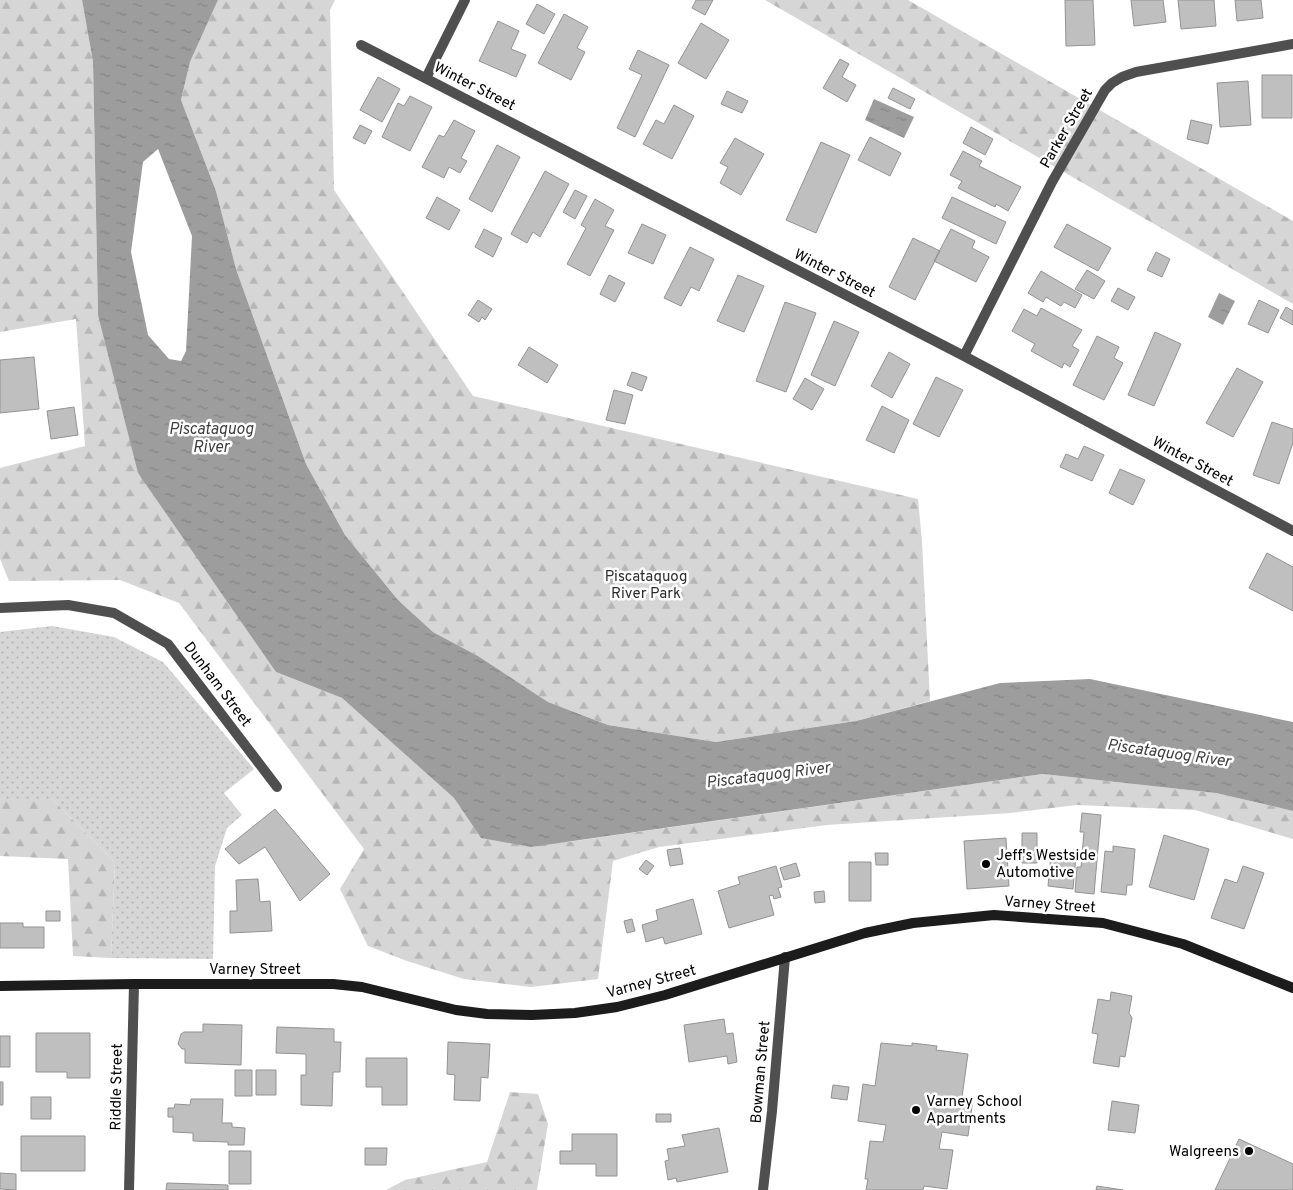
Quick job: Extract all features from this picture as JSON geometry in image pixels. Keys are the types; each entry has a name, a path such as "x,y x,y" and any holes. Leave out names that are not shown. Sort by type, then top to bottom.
{"main road":[{"name":"Varney Street","path":"0,986 333,984 362,987 456,1010 487,1014 566,1014 617,1007 656,997 865,933 913,923 994,915 1103,923 1183,944 1293,988"}],"street":[{"path":"426,78 465,0"},
{"name":"Parker Street","path":"964,356 1052,182 1105,90 1112,83 1136,72 1293,44"},
{"name":"Winter Street","path":"361,45 964,356 1293,531"},
{"name":"Dunham Street","path":"0,608 68,605 114,613 168,644 278,788"},
{"name":"Bowman Street","path":"764,1190 785,957"},
{"name":"Riddle Street","path":"129,1190 134,984"}],"green space":[{"path":"0,0 82,0 93,62 98,315 276,672 342,698 454,798 481,838 568,842 1043,774 1216,793 1293,811 1293,839 1195,810 1077,805 1010,813 827,825 659,847 613,861 598,979 531,987 464,979 407,961 368,946 340,889 364,849 179,603 120,580 9,581 0,559 0,468 85,446 76,319 0,332"},
{"name":"Piscataquog River Park","path":"218,0 335,0 330,10 334,190 473,396 918,499 922,541 930,701 856,721 716,742 608,725 548,702 478,656 433,632 398,600 345,535 306,464 236,269 216,191 181,100 190,62"},
{"path":"765,0 908,0 1293,221 1293,304"},
{"path":"52,626 114,637 163,662 254,769 224,793 242,815 227,828 215,866 213,959 111,958 115,862 54,801 0,801 0,632"},
{"path":"0,801 54,801 115,862 111,958 73,956 68,859 0,856"},
{"path":"510,1092 538,1094 548,1124 537,1190 386,1190 405,1180 487,1162"}],"water":[{"name":"Piscataquog River","path":"82,0 218,0 190,62 181,100 216,191 236,269 306,464 345,535 398,600 433,632 478,656 548,702 608,725 716,742 856,721 1000,683 1090,679 1293,722 1293,811 1216,793 1043,774 531,847 481,838 454,798 342,698 276,672 138,473 98,315 93,62","holes":["158,149 192,236 186,351 181,361 169,359 148,335 131,252 143,162"]},
{"path":"874,99 914,117 904,138 865,120"},
{"path":"1219,293 1235,301 1223,325 1208,317"}],"building":[{"path":"696,0 713,0 705,15 692,8"},
{"path":"1065,0 1093,0 1095,45 1066,46"},
{"path":"1131,0 1163,0 1166,22 1134,26"},
{"path":"1178,0 1214,0 1216,26 1181,29"},
{"path":"1235,0 1261,0 1263,18 1237,21"},
{"path":"537,4 555,14 544,34 526,24"},
{"path":"564,14 588,27 577,48 585,52 571,80 538,63"},
{"path":"498,21 519,31 511,49 526,55 516,77 479,61"},
{"path":"701,23 729,40 706,79 678,63"},
{"path":"638,50 669,65 635,137 617,128 642,75 629,69"},
{"path":"840,59 849,64 842,77 856,85 847,102 823,88"},
{"path":"1262,75 1292,75 1292,118 1262,118"},
{"path":"378,77 400,89 382,122 360,110"},
{"path":"1248,81 1251,125 1220,127 1217,83"},
{"path":"893,88 915,99 910,109 888,98"},
{"path":"727,91 748,101 742,113 721,104"},
{"path":"410,96 432,107 410,151 382,137 398,103 404,106"},
{"path":"674,105 694,116 672,159 643,144 656,120 664,124"},
{"path":"454,120 475,131 461,158 467,161 460,173 449,167 444,178 422,167 439,135 444,137"},
{"path":"1191,120 1212,125 1208,144 1187,139"},
{"path":"360,125 372,131 365,144 353,138"},
{"path":"971,127 993,139 985,155 963,143"},
{"path":"870,137 901,153 890,176 858,160"},
{"path":"735,138 764,154 741,195 720,183 728,167 720,163"},
{"path":"821,142 850,155 816,233 786,220"},
{"path":"497,145 520,157 492,212 469,199"},
{"path":"963,151 982,161 979,166 1021,187 1008,211 996,204 995,207 958,188 962,181 950,175"},
{"path":"545,171 569,184 540,237 533,232 527,243 511,234"},
{"path":"575,190 587,196 575,219 563,212"},
{"path":"437,197 460,210 449,230 426,218"},
{"path":"952,197 1006,222 996,244 942,218"},
{"path":"595,199 614,210 605,226 614,230 590,276 567,264 586,228 581,225"},
{"path":"642,224 666,235 653,264 628,253"},
{"path":"1067,224 1111,248 1098,271 1054,247"},
{"path":"484,229 502,238 493,257 475,247"},
{"path":"951,229 975,241 972,248 989,257 976,282 934,261"},
{"path":"913,238 940,251 915,300 889,287"},
{"path":"690,247 714,259 699,291 691,287 681,306 664,298"},
{"path":"1156,252 1170,259 1162,277 1147,270"},
{"path":"1087,270 1105,281 1094,299 1075,289"},
{"path":"1041,271 1082,295 1075,308 1064,302 1061,306 1046,297 1043,302 1028,293"},
{"path":"609,275 625,283 615,302 600,294"},
{"path":"738,275 764,286 744,332 717,321"},
{"path":"1118,288 1135,297 1128,310 1111,301"},
{"path":"478,300 492,309 485,320 482,317 479,322 468,315"},
{"path":"1259,300 1279,310 1268,333 1248,324"},
{"path":"785,302 816,313 786,392 756,381"},
{"path":"1286,307 1293,311 1293,325 1280,318"},
{"path":"1041,308 1082,330 1072,346 1079,350 1070,367 1064,363 1062,368 1031,351 1035,344 1012,331 1024,309 1037,316"},
{"path":"834,321 859,332 835,386 811,375"},
{"path":"1155,332 1181,344 1154,406 1128,395"},
{"path":"1097,336 1119,347 1114,358 1123,363 1104,400 1073,385"},
{"path":"529,347 558,365 547,383 518,365"},
{"path":"889,352 910,364 892,398 871,386"},
{"path":"34,357 39,409 0,413 0,360"},
{"path":"1237,368 1263,382 1233,437 1206,423"},
{"path":"632,372 647,377 642,391 627,385"},
{"path":"936,377 963,390 939,437 913,424"},
{"path":"805,378 824,389 812,410 793,399"},
{"path":"614,390 633,395 625,424 606,420"},
{"path":"882,406 909,420 894,453 866,440"},
{"path":"74,407 78,435 51,439 47,411"},
{"path":"1272,422 1293,429 1293,443 1279,484 1253,475"},
{"path":"1084,446 1104,455 1092,481 1060,467 1066,454 1078,459"},
{"path":"1120,469 1145,480 1133,505 1109,493"},
{"path":"1267,553 1293,567 1293,611 1249,588"},
{"path":"275,809 330,874 300,901 265,847 239,864 225,849"},
{"path":"1082,813 1101,815 1094,894 1075,892 1077,867 1081,867 1084,832 1080,832"},
{"path":"1022,833 1037,833 1037,863 1022,863"},
{"path":"1164,835 1209,849 1194,900 1149,887"},
{"name":"Jeff's Westside Automotive","path":"1006,838 1009,886 967,889 964,841"},
{"path":"1113,846 1135,849 1132,885 1127,885 1126,895 1101,892 1105,851 1113,852"},
{"path":"680,848 683,864 670,866 667,850"},
{"path":"875,853 888,853 888,865 876,865"},
{"path":"1051,853 1076,856 1073,889 1048,886"},
{"path":"646,860 654,866 647,875 639,869"},
{"path":"849,862 871,862 871,901 849,901"},
{"path":"796,863 800,876 784,880 780,868"},
{"path":"776,866 782,887 778,888 781,897 774,899 773,895 769,896 774,915 729,928 718,891 740,884 738,877"},
{"path":"1243,866 1264,873 1244,929 1211,918 1225,879 1237,883"},
{"path":"258,879 260,902 270,901 272,931 230,933 230,911 237,911 236,880"},
{"path":"824,891 825,902 815,903 814,892"},
{"path":"693,899 702,934 665,944 663,937 646,942 642,925 658,920 656,910"},
{"path":"46,911 60,911 60,921 46,921"},
{"path":"632,919 635,931 627,933 624,921"},
{"path":"0,923 23,923 23,927 44,927 44,948 0,948"},
{"path":"1111,992 1132,996 1129,1013 1132,1018 1125,1057 1120,1056 1119,1067 1093,1063 1098,1034 1092,1033 1098,999 1110,1001"},
{"path":"724,1019 726,1034 733,1033 737,1062 728,1064 727,1056 689,1062 684,1025"},
{"path":"203,1024 242,1025 241,1065 185,1063 185,1049 182,1049 178,1044 181,1034 184,1032 203,1032"},
{"path":"277,1027 334,1029 334,1042 341,1042 340,1072 333,1072 332,1106 301,1105 301,1075 306,1075 306,1054 276,1053"},
{"path":"36,1033 90,1033 90,1078 67,1078 67,1072 36,1072"},
{"path":"0,1036 10,1036 10,1067 0,1067"},
{"path":"448,1042 490,1044 488,1078 481,1077 480,1101 454,1100 455,1075 447,1074"},
{"name":"Varney School Apartments","path":"881,1043 912,1046 912,1043 937,1046 936,1050 968,1054 962,1097 973,1099 968,1136 942,1132 939,1149 953,1150 947,1189 924,1186 923,1190 866,1190 868,1179 865,1179 870,1141 883,1142 886,1125 858,1121 863,1084 875,1086"},
{"path":"366,1058 407,1058 407,1105 382,1105 382,1087 366,1087"},
{"path":"235,1070 252,1070 252,1096 235,1096"},
{"path":"256,1070 276,1070 276,1095 256,1095"},
{"path":"0,1082 3,1082 3,1105 0,1105"},
{"path":"833,1085 849,1087 847,1100 831,1098"},
{"path":"31,1097 51,1097 51,1119 31,1119"},
{"path":"191,1099 223,1099 222,1123 232,1123 232,1127 245,1128 244,1145 228,1145 228,1142 193,1141 193,1133 173,1132 173,1117 168,1117 168,1108 174,1108 175,1104 190,1105"},
{"path":"1112,1101 1139,1105 1135,1133 1108,1130"},
{"path":"656,1114 671,1114 671,1122 656,1122"},
{"path":"719,1128 728,1172 677,1182 676,1178 668,1180 665,1161 669,1160 667,1149 685,1146 682,1135"},
{"path":"572,1134 617,1134 617,1176 596,1176 596,1164 560,1164 560,1151 572,1151"},
{"path":"21,1136 85,1136 85,1171 21,1171"},
{"name":"Walgreens","path":"1239,1139 1293,1164 1293,1190 1215,1190"},
{"path":"365,1148 387,1148 386,1165 365,1165"},
{"path":"229,1151 251,1151 251,1184 229,1184"},
{"path":"0,1173 16,1174 16,1190 0,1189"},
{"path":"167,1183 228,1185 228,1190 166,1190"},
{"path":"1097,1186 1123,1190 1096,1190"}],"place":[{"name":"Jeff's Westside Automotive","path":"986,864"},
{"name":"Varney School Apartments","path":"916,1110"},
{"name":"Walgreens","path":"1249,1151"}]}
